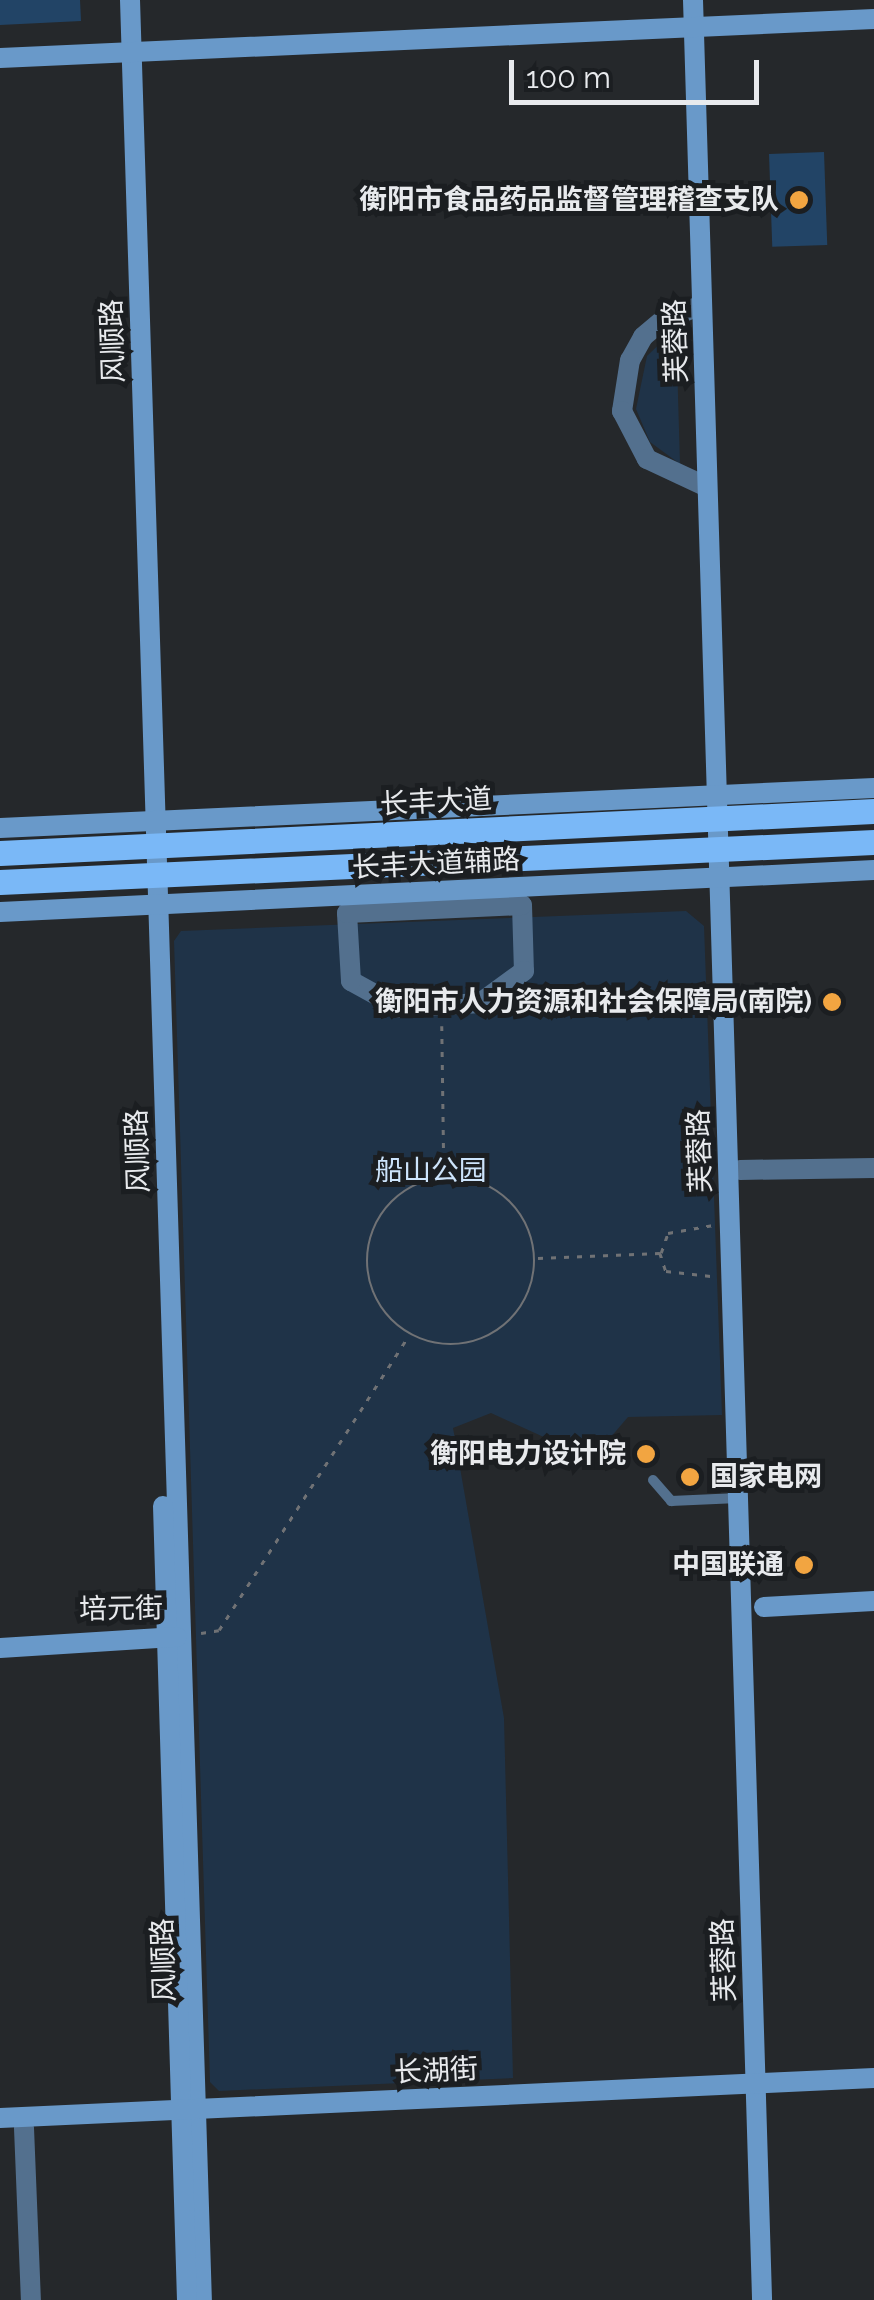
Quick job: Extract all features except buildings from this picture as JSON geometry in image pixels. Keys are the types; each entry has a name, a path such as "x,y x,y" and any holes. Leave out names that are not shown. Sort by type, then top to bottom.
{"main road":[{"name":"长丰大道","path":"0,853 150,834 723,807 874,811"},
{"path":"0,882 874,842"}],"street":[{"name":"风顺路","path":"118,0 126,52"},
{"name":"风顺路","path":"130,0 126,52 172,1637 189,2115 202,2300"},
{"name":"芙蓉路","path":"693,0 700,26 725,878 741,1176 762,2300"},
{"name":"芙蓉路","path":"706,0 700,26 702,306 723,807"},
{"path":"0,58 874,19"},
{"path":"702,306 663,320 643,337 630,360 622,411 647,459 707,487"},
{"path":"723,807 874,788"},
{"path":"0,828 150,834"},
{"name":"长丰大道辅路","path":"0,912 874,870"},
{"name":"芙蓉路","path":"725,878 729,1224 738,1498 761,2089 775,2300"},
{"path":"522,905 524,970 480,1002 442,1010 400,1008 351,981 346,913 522,905"},
{"path":"741,1176 874,1168"},
{"path":"764,1607 874,1601"},
{"name":"培元街","path":"0,1645 172,1637"},
{"name":"长湖街","path":"761,2089 874,2078"},
{"name":"长湖街","path":"0,2118 189,2115 761,2089 874,2089"},
{"name":"风顺路","path":"187,2300 189,2115"},
{"name":"长湖街","path":"0,2129 189,2115"},
{"path":"24,2128 30,2300"}],"lane":[{"path":"653,1480 672,1501 738,1498"}],"path":[{"path":"442,1010 444,1176"},
{"path":"444,1176 500,1191 526,1220 536,1258 534,1282 507,1326 474,1344 435,1346 409,1336 371,1292 370,1234 385,1206 410,1186 444,1176"},
{"path":"729,1224 686,1226 668,1233 660,1253 666,1271 685,1277 731,1275"},
{"path":"536,1258 660,1253"},
{"path":"172,1637 219,1630 409,1336"}],"green space":[{"path":"676,328 680,464 650,442 636,409 647,356"},
{"name":"船山公园","path":"686,911 704,926 722,1415 628,1417 592,1459 491,1413 453,1428 504,1718 513,2078 219,2091 210,2082 174,941 181,931"}],"place":[{"name":"衡阳市食品药品监督管理稽查支队","path":"799,200"},
{"name":"衡阳市人力资源和社会保障局(南院)","path":"832,1002"},
{"name":"衡阳电力设计院","path":"646,1454"},
{"name":"国家电网","path":"690,1477"},
{"name":"中国联通","path":"804,1565"}]}
